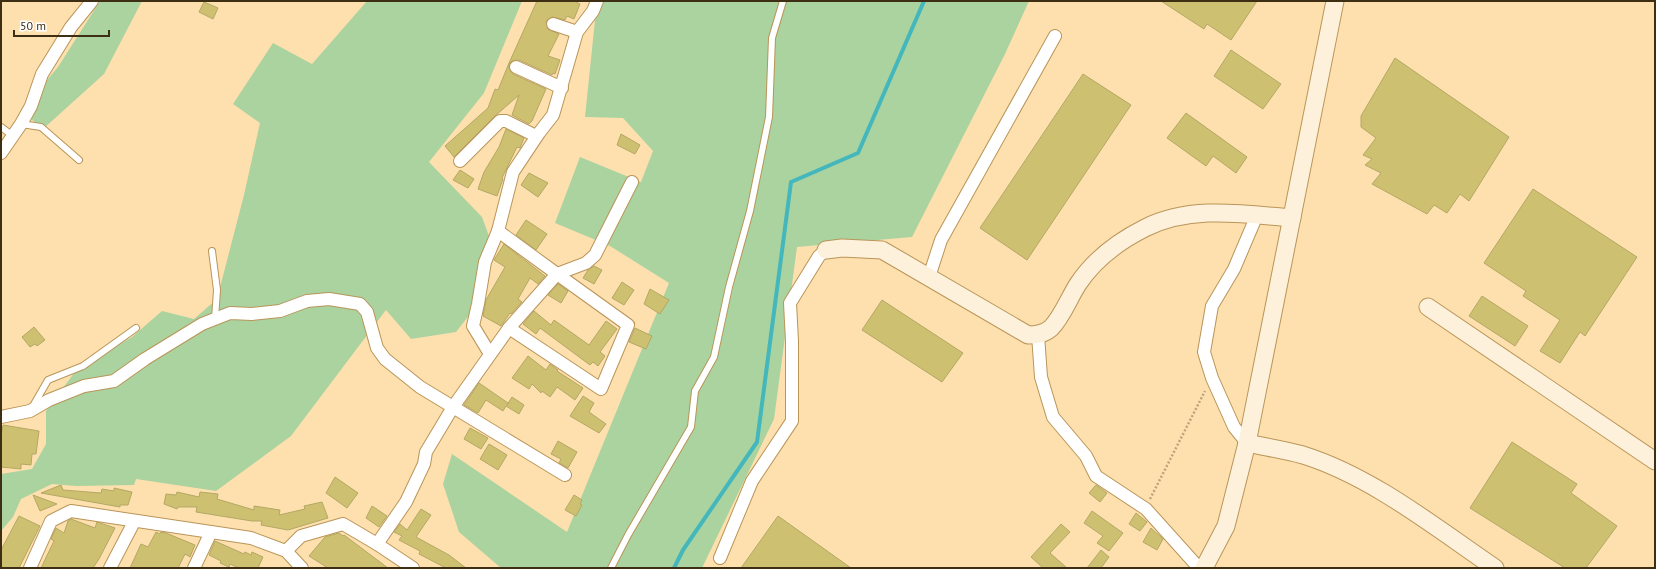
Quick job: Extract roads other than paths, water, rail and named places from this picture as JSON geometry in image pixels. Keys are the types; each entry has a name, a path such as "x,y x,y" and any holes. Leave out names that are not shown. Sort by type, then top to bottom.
{"street":[{"path":"1,153 21,124 31,106 42,74 71,27 92,1"},
{"path":"490,354 473,326 485,262 498,231 513,172 536,136 553,115 577,32 593,11 597,1"},
{"path":"1204,568 1226,526 1246,442 1335,1"},
{"path":"553,24 577,32"},
{"path":"929,277 941,240 1055,36"},
{"path":"516,67 562,88"},
{"path":"460,161 500,121 506,121 536,136"},
{"path":"377,544 406,502 420,474 426,452 453,407 490,354 509,328 556,274 586,263 595,255 632,182"},
{"path":"720,558 752,481 792,421 792,341 790,303 819,256 826,250 842,248 882,250 1028,335 1038,335 1052,327 1079,283 1099,260 1129,236 1146,227 1170,219 1198,213 1220,212 1292,218"},
{"path":"1257,215 1234,269 1212,306 1204,352 1212,378 1234,427 1246,442 1304,455 1354,477 1408,508 1495,568"},
{"path":"498,231 628,325 600,389 509,328"},
{"path":"1,417 30,411 49,400 84,386 114,381 145,359 202,324 230,313 252,314 280,311 307,301 328,299 360,304 367,312 377,348 385,359 420,387 565,475"},
{"path":"1428,307 1655,461"},
{"path":"1038,335 1041,377 1053,417 1086,456 1096,476 1146,509 1199,568"},
{"path":"30,568 51,521 60,515 71,511 134,522 251,538 286,551 302,568"},
{"path":"110,568 134,522"},
{"path":"286,551 301,536 343,524 413,568"},
{"path":"194,568 211,532"}],"lane":[{"path":"611,568 632,528 691,427 695,391 714,357 729,288 750,211 769,118 772,38 783,1"},
{"path":"21,124 41,127 79,160"},
{"path":"1,127 13,136"},
{"path":"212,251 217,290 215,319"},
{"path":"30,411 48,380 83,366 136,328"}],"waterway":[{"path":"674,568 683,550 757,442 791,182 858,153 924,1"}]}
